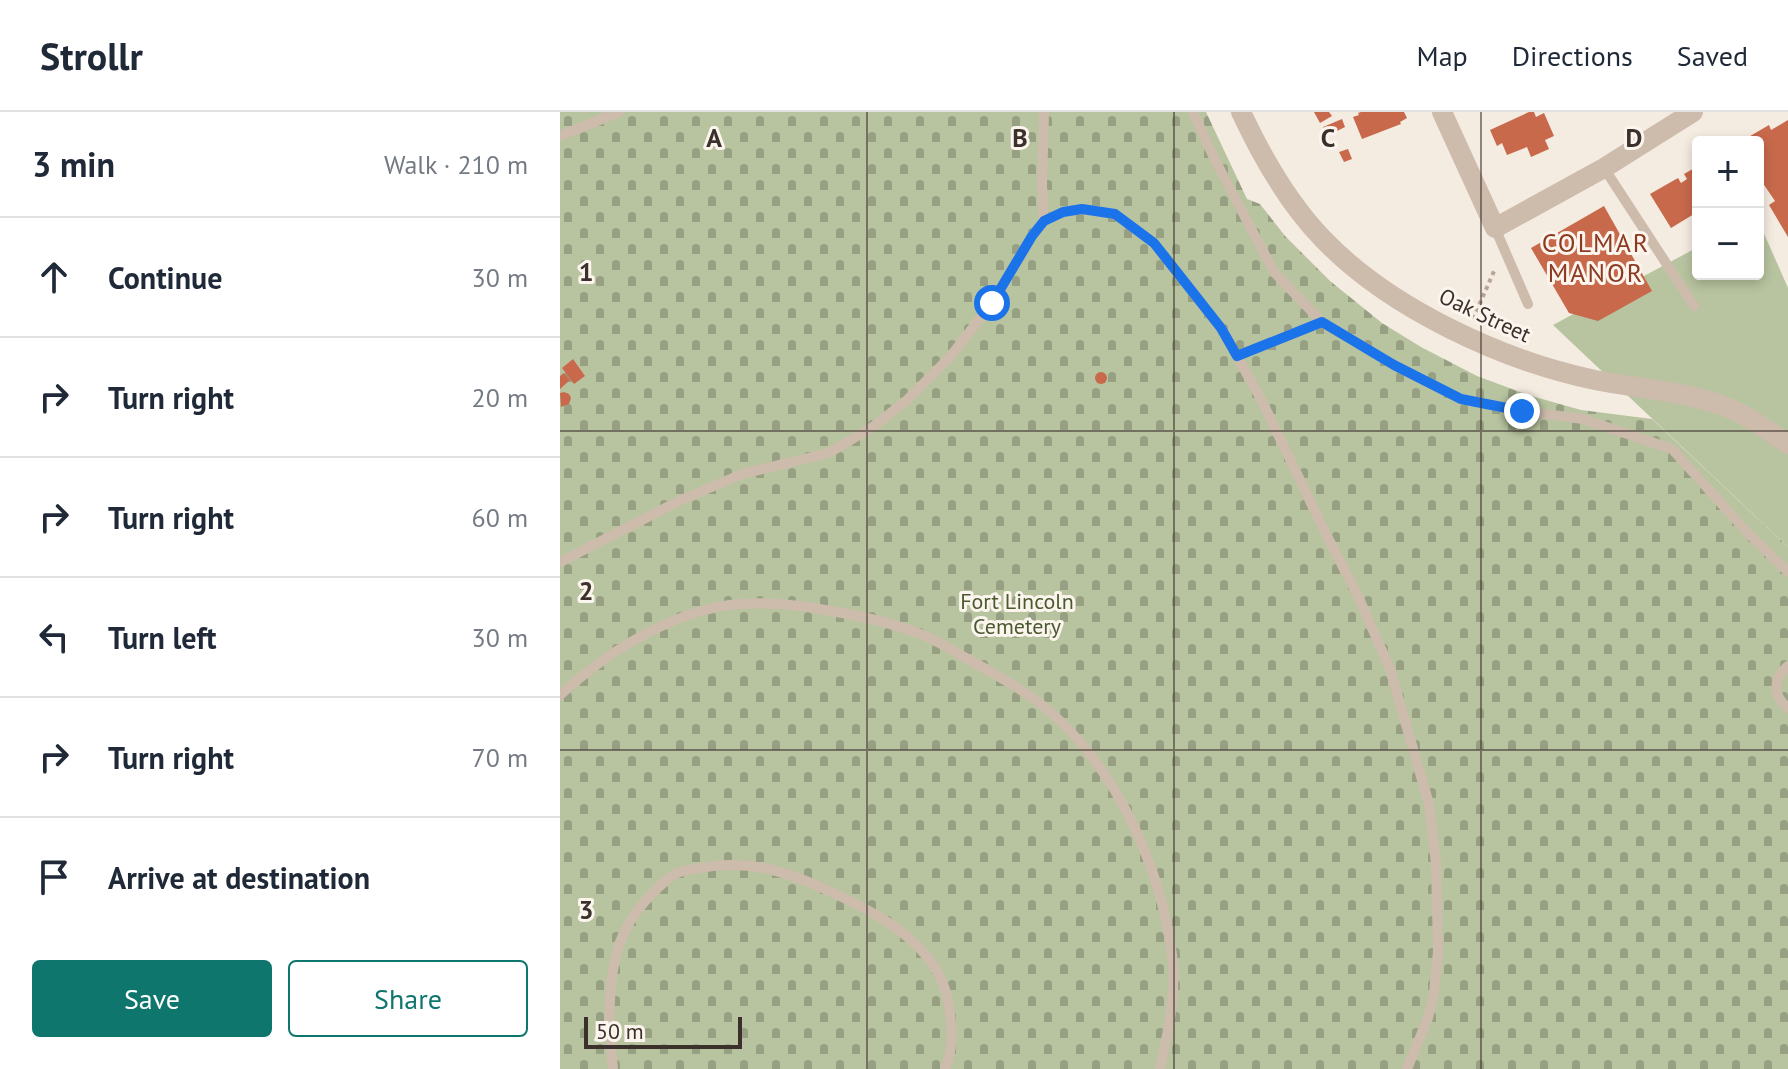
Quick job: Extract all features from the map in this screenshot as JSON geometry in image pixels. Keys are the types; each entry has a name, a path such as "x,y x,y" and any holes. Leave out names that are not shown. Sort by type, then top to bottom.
{"street":[{"name":"Oak Street","path":"1241,112 1270,168 1298,209 1323,239 1355,269 1393,295 1437,321 1525,360 1596,380 1709,401 1734,410 1788,444"},
{"path":"1442,112 1495,228 1604,168 1693,112"}],"lane":[{"path":"560,136 619,112"},
{"path":"1044,112 1044,221"},
{"path":"1193,112 1274,272 1322,322 1394,365 1461,399 1583,419 1672,449 1788,572"},
{"path":"1604,168 1694,306"},
{"path":"560,562 681,500 742,474 829,453 874,426 906,401 950,357 992,303 1044,221 1063,212 1082,209 1115,214 1154,243 1221,328 1261,399 1358,596 1390,669 1429,804 1436,863 1438,952 1434,993 1428,1018 1407,1069"},
{"path":"1495,228 1528,304"},
{"path":"1237,356 1322,322"},
{"path":"560,695 588,669 667,623 708,609 753,603 817,608 858,616 925,636 1007,681 1058,718 1091,755 1121,802 1145,851 1163,903 1173,957 1174,1000 1160,1069"},
{"path":"1788,666 1782,671 1776,686 1779,700 1788,708"},
{"path":"613,1069 610,1035 612,972 620,941 638,910 657,888 677,873 707,866 749,864 797,876 837,894 881,917 915,945 936,970 949,1005 952,1031 949,1061 945,1069"}],"path":[{"path":"1483,296 1503,248"}],"green space":[{"name":"Fort Lincoln Cemetery","path":"560,112 1206,112 1247,199 1260,204 1285,236 1330,281 1382,323 1477,376 1528,395 1581,410 1652,419 1788,547 1788,1069 560,1069"},
{"path":"1764,234 1788,288 1788,547 1553,325 1692,250 1692,280 1764,280"}],"building":[{"path":"1314,112 1329,112 1332,116 1320,123"},
{"path":"1361,112 1404,112 1407,118 1401,124 1362,139 1353,117"},
{"path":"1534,112 1536,117 1544,113 1554,136 1545,140 1549,149 1531,157 1527,147 1507,155 1502,143 1497,146 1490,130"},
{"path":"1342,119 1345,127 1327,136 1323,127"},
{"path":"1788,120 1788,237 1769,205 1775,201 1764,185 1764,136 1750,136 1769,125 1771,130"},
{"path":"1348,149 1352,159 1344,162 1339,152"},
{"path":"1692,169 1692,215 1671,228 1650,194 1678,178 1681,183 1687,179 1684,174"},
{"path":"1604,206 1652,291 1598,321 1569,313 1531,248"},
{"path":"573,359 585,376 574,384 562,368"},
{"path":"1101,372 1107,378 1101,384 1095,378"},
{"path":"564,373 570,380 560,389 560,376"},
{"path":"564,392 571,398 569,404 561,407 560,393"}],"district":[{"name":"COLMAR MANOR","path":"1596,258"}],"route":[{"path":"992,303 1044,221 1063,212 1082,209 1115,214 1154,243 1221,328 1237,356 1322,322 1394,365 1461,399 1522,411"}]}
